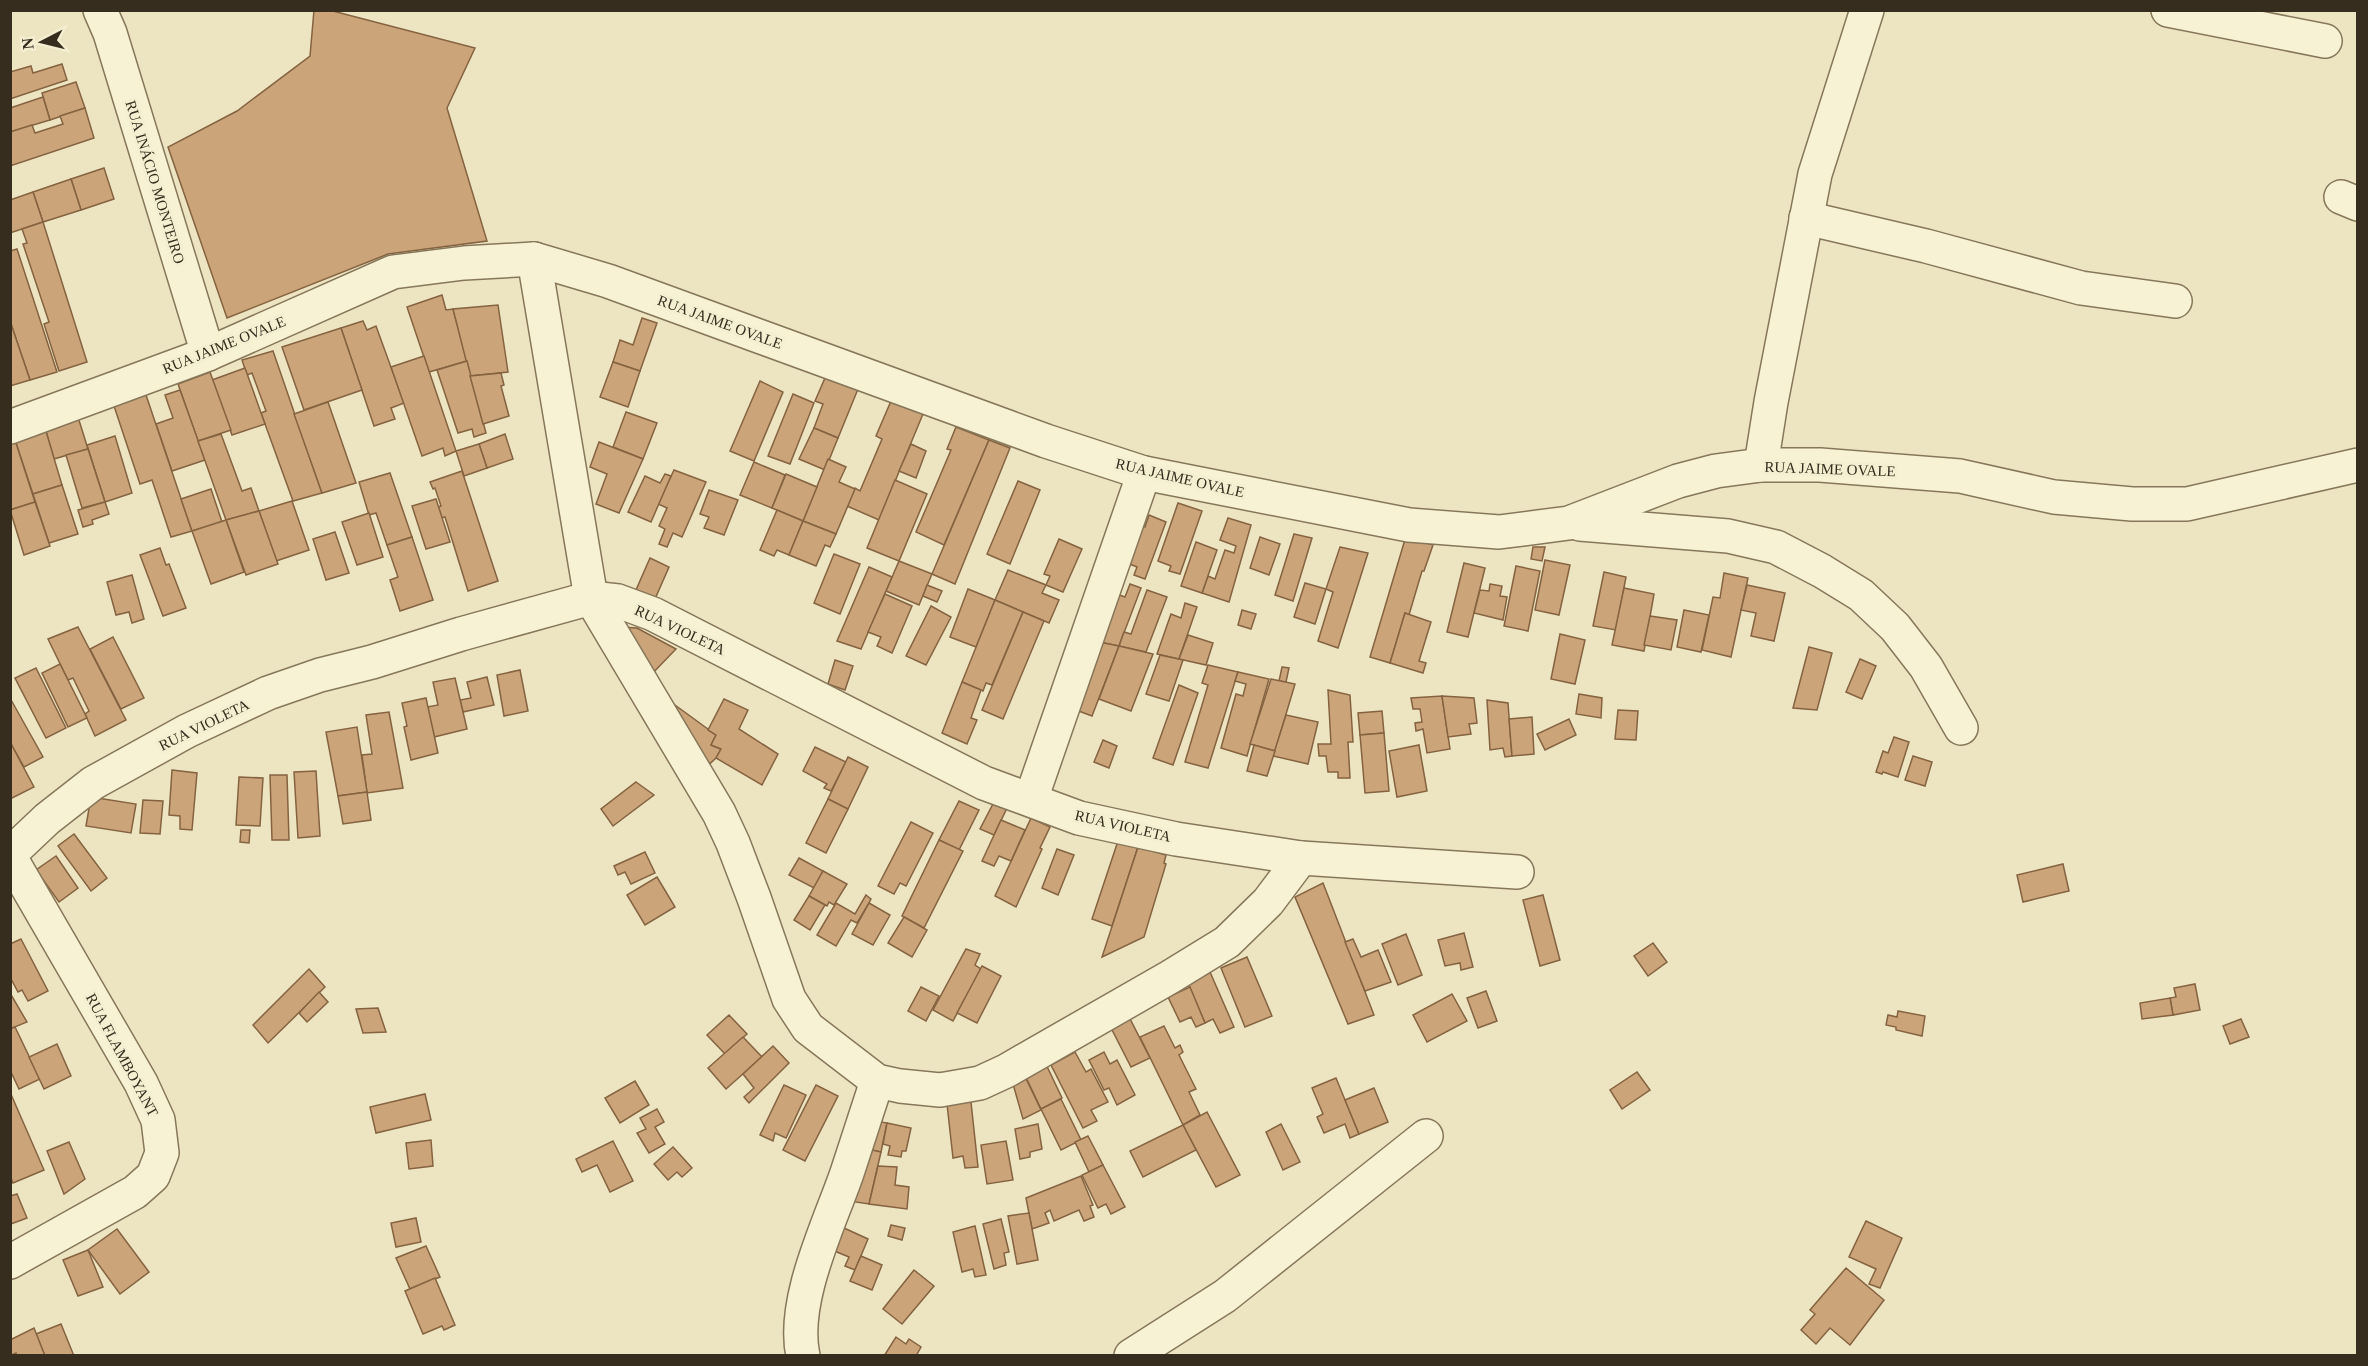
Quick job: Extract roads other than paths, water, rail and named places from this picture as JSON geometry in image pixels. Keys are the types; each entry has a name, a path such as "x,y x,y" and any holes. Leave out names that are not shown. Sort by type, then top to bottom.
{"street":[{"name":"RUA INÁCIO MONTEIRO","path":"100,10 110,33 208,354"},
{"path":"1761,465 1815,174 1867,10"},
{"path":"2168,10 2325,40"},
{"path":"1806,218 1926,246 2081,288 2175,301"},
{"name":"RUA JAIME OVALE","path":"10,427 208,354 393,272 464,263 534,259 608,281 1046,441 1144,473 1408,525 1499,532 1569,523 1678,481 1716,471 1761,465 1820,465 1960,476 2054,497 2143,504 2187,504 2358,465"},
{"path":"534,259 591,598 719,813 734,843 789,999 808,1028 877,1081 940,1090 980,1083 1006,1071 1227,942 1268,902 1301,858"},
{"path":"1032,800 1144,473"},
{"path":"1569,523 1728,536 1776,547 1861,595 1895,627 1926,667 1961,728"},
{"name":"RUA VIOLETA","path":"10,856 46,819 93,783 188,731 268,693 320,675 591,598 618,602 653,614 984,783 1079,818 1176,839 1301,858 1517,872"},
{"name":"RUA FLAMBOYANT","path":"10,856 141,1083 158,1120 162,1153 153,1176 135,1192 10,1262"},
{"path":"803,1356 799,1338 802,1311 817,1254 847,1174 877,1081"},
{"path":"1131,1356 1225,1296 1426,1136"}]}
